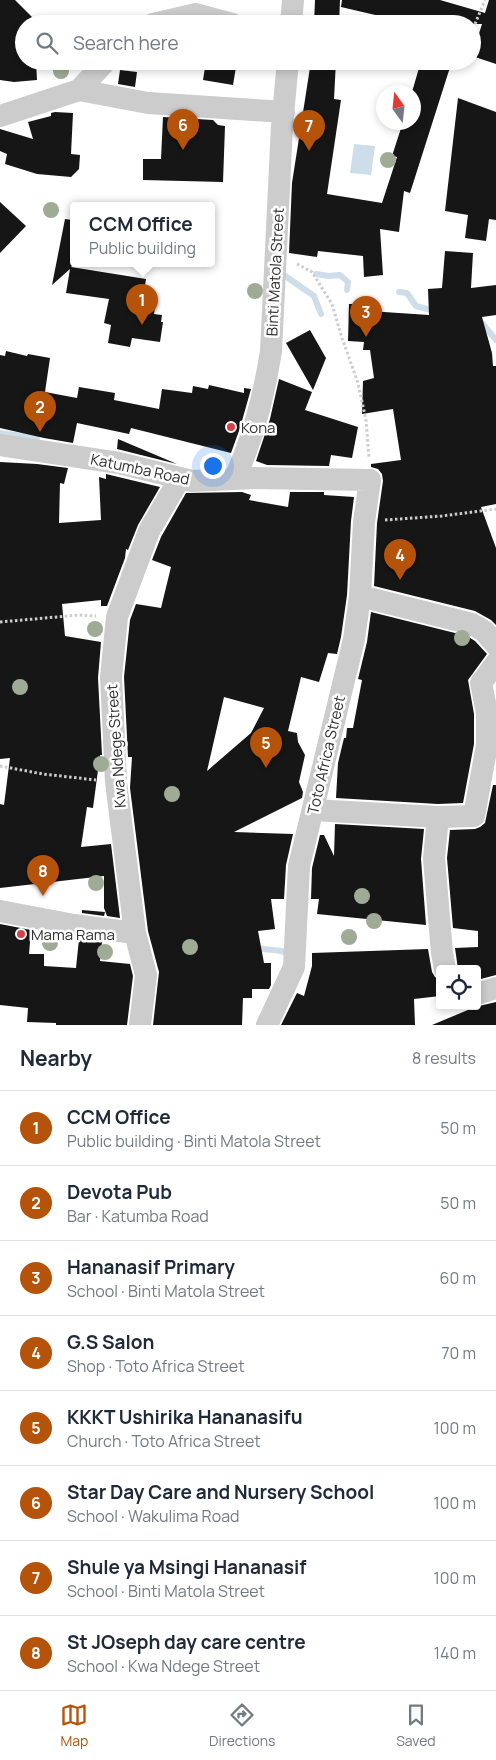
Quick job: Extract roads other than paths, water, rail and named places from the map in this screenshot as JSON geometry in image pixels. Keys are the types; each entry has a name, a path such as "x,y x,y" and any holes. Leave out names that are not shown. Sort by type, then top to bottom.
{"street":[{"path":"292,15 293,0"},
{"path":"0,116 79,90 98,70"},
{"name":"Binti Matola Street","path":"235,478 253,434 267,381 271,351 276,224 287,70"},
{"path":"79,90 148,103 284,112"},
{"name":"Katumba Road","path":"0,445 119,463 192,481 235,478 370,480"},
{"name":"Kwa Ndege Street","path":"140,1025 146,976 135,933 116,782 111,677 116,617 149,531 180,478"},
{"name":"Toto Africa Street","path":"267,1025 294,967 299,866 354,639 360,596 364,522 370,480"},
{"path":"360,596 472,624 484,631 496,645"},
{"path":"313,810 438,817 474,816 487,745 487,713 481,682 496,663"},
{"path":"438,817 434,858 444,965"},
{"path":"0,911 74,925 135,933"},
{"path":"481,993 496,988"}],"water":[{"path":"354,144 375,146 371,175 350,173"}],"waterway":[{"path":"281,273 314,296 321,314"},
{"path":"316,274 340,275 348,282 347,290"},
{"path":"399,292 407,293 416,306 435,311"},
{"path":"479,322 496,340"},
{"path":"0,433 37,438"},
{"path":"254,948 282,951 290,956"}],"place":[{"name":"Star Day Care and Nursery School","path":"183,150"},
{"name":"Shule ya Msingi Hananasif","path":"309,151"},
{"name":"CCM Office","path":"142,325"},
{"name":"Hananasif Primary","path":"366,337"},
{"name":"Kona","path":"231,427"},
{"name":"Devota Pub","path":"40,432"},
{"name":"G.S Salon","path":"400,580"},
{"name":"KKKT Ushirika Hananasifu","path":"266,768"},
{"name":"St JOseph day care centre","path":"43,896"},
{"name":"Mama Rama","path":"21,934"}]}
